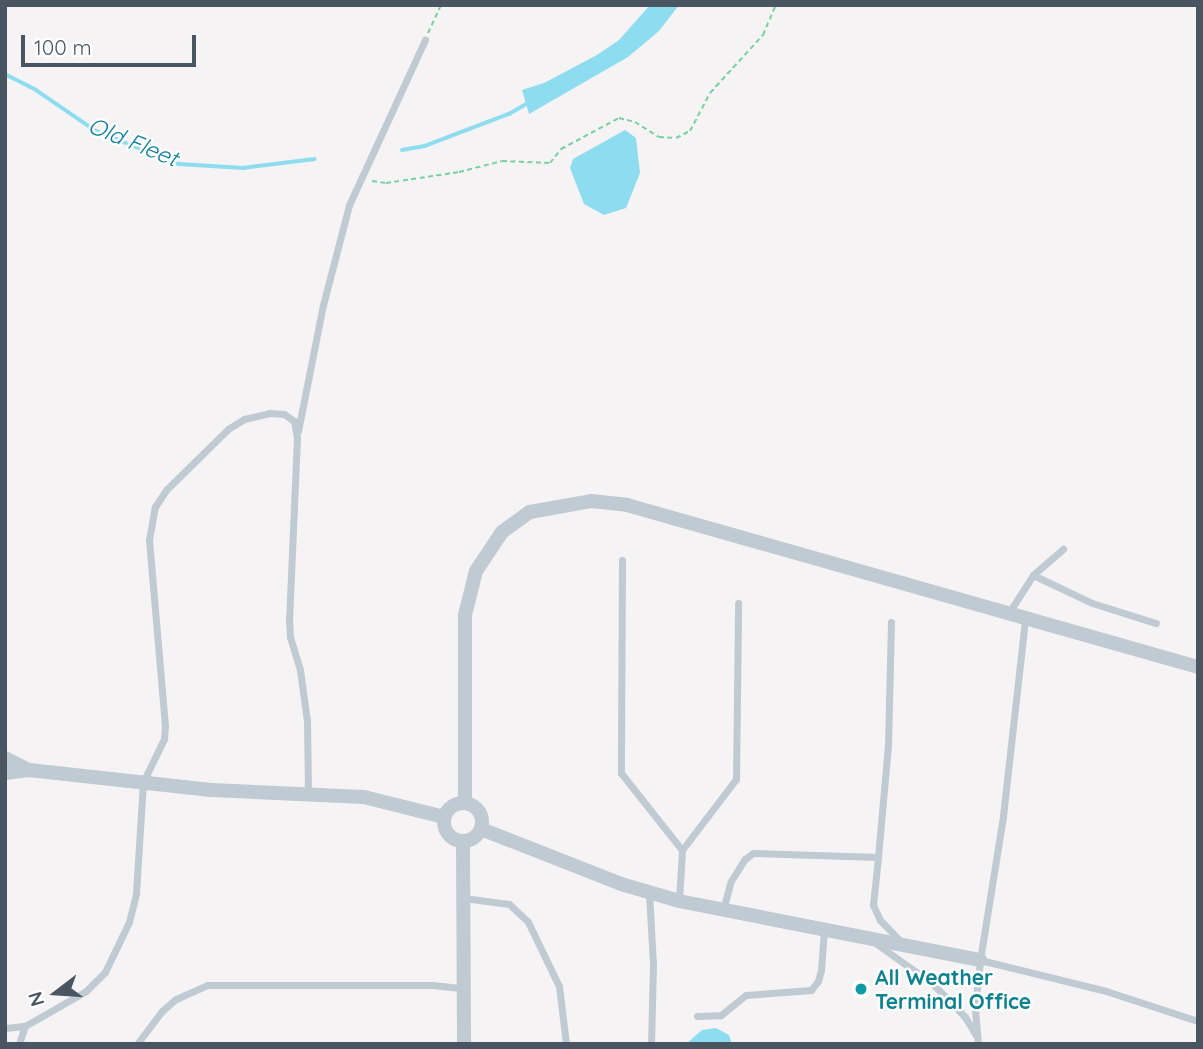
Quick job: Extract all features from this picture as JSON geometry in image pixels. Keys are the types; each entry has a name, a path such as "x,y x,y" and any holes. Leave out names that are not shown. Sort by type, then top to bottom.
{"street":[{"path":"465,803 465,615 476,571 502,532 530,512 591,501 627,505 1198,667"},
{"path":"5,758 29,770"},
{"path":"5,773 29,770 211,790 364,797 444,817"},
{"path":"465,803 480,812 481,829 474,838 463,842 448,834 444,817 452,806 465,803"},
{"path":"481,829 679,901 980,960"},
{"path":"463,842 464,1044"}],"lane":[{"path":"308,795 307,721 300,670 290,637 289,618 297,438 339,239 361,181 425,40"},
{"path":"5,1028 25,1026 86,991 105,972 117,952 136,893 143,782 164,739 166,726 149,540 155,507 166,490 228,429 243,419 270,413 284,414 294,421 297,438"},
{"path":"1007,614 1033,575 1063,549"},
{"path":"622,560 621,773 682,850"},
{"path":"1033,575 1092,603 1156,623"},
{"path":"679,901 682,850 736,779 738,603"},
{"path":"977,1040 975,1007 980,960 1005,803 1025,619"},
{"path":"891,622 888,745 873,905 889,932 904,945"},
{"path":"722,911 731,881 745,859 753,853 878,857"},
{"path":"649,892 653,964 651,1044"},
{"path":"464,898 509,904 528,922 559,986 565,1044"},
{"path":"697,1016 720,1015 746,995 811,990 818,981 821,970 824,930"},
{"path":"864,937 908,964 933,984 965,1017 977,1040"},
{"path":"980,960 1106,991 1198,1021"},
{"path":"138,1044 162,1011 176,999 207,985 432,985 464,988"},
{"path":"19,1044 25,1026"}],"path":[{"path":"425,40 442,5"},
{"path":"361,181 386,183 459,172 502,161 551,163 561,149 619,118 635,122 659,137 676,138 690,131 710,93 763,34 776,5"}],"water":[{"path":"650,5 679,5 659,31 628,57 529,114 522,90 544,83 597,55 619,40"},
{"path":"625,130 636,138 640,173 626,208 604,215 584,204 570,168 573,159"},
{"path":"716,1028 729,1035 732,1044 686,1044 702,1030"}],"waterway":[{"name":"Old Fleet","path":"5,74 36,90 96,131 179,164 243,168 314,159"},
{"name":"Old Fleet","path":"402,150 425,146 509,114 528,103"}],"place":[{"name":"All Weather Terminal Office","path":"861,989"}]}
